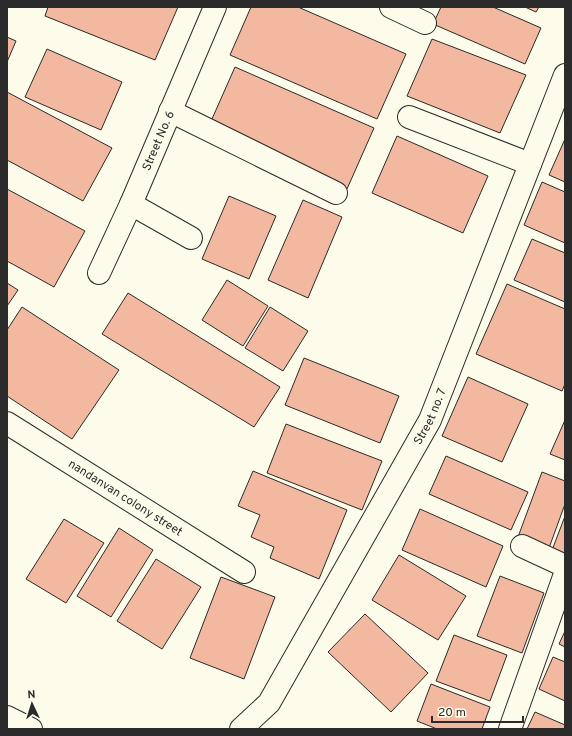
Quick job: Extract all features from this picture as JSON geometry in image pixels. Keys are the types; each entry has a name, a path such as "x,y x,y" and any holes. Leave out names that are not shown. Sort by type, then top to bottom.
{"street":[{"name":"Street No. 6","path":"99,273 131,204 215,7"},
{"path":"391,7 425,23"},
{"name":"Street no. 7","path":"241,729 269,703 430,420 565,75"},
{"path":"170,111 336,193"},
{"path":"409,117 530,164"},
{"path":"131,204 191,238"},
{"name":"nandanvan colony street","path":"7,423 244,572"},
{"path":"522,546 565,566"},
{"path":"510,729 565,574"},
{"path":"7,717 31,729"}],"building":[{"path":"48,7 178,7 155,60 45,16"},
{"path":"251,7 298,7 406,54 377,119 230,55"},
{"path":"441,7 493,7 541,28 525,64 433,24"},
{"path":"525,7 539,7 536,12"},
{"path":"7,37 16,41 7,62"},
{"path":"432,39 526,75 500,133 407,96"},
{"path":"47,49 122,82 101,130 25,97"},
{"path":"235,67 374,128 347,189 208,128"},
{"path":"7,92 112,148 83,201 7,160"},
{"path":"397,136 488,176 463,233 372,193"},
{"path":"565,139 565,182 549,175"},
{"path":"542,182 565,192 565,243 524,225"},
{"path":"7,189 85,231 54,287 7,261"},
{"path":"229,196 276,216 249,279 202,259"},
{"path":"303,200 342,217 308,298 268,280"},
{"path":"532,239 565,253 565,302 514,280"},
{"path":"227,280 268,306 243,346 202,320"},
{"path":"7,283 18,290 7,306"},
{"path":"507,284 565,309 565,384 562,391 476,354"},
{"path":"128,293 280,387 254,427 102,334"},
{"path":"22,307 119,370 72,439 7,396 7,330"},
{"path":"270,307 308,331 283,371 245,348"},
{"path":"304,358 399,396 380,443 285,405"},
{"path":"468,377 528,404 502,462 442,436"},
{"path":"565,420 565,460 550,454"},
{"path":"286,424 382,461 362,510 267,473"},
{"path":"446,456 528,492 511,530 429,494"},
{"path":"253,471 347,510 319,579 270,558 274,547 251,537 260,515 238,506"},
{"path":"542,472 565,481 565,504 549,548 518,537"},
{"path":"420,509 503,546 486,587 402,550"},
{"path":"565,516 565,558 551,553"},
{"path":"64,519 104,543 66,603 26,579"},
{"path":"119,528 153,550 111,617 77,596"},
{"path":"399,555 466,596 438,640 372,600"},
{"path":"156,559 201,587 162,649 117,621"},
{"path":"500,576 544,593 522,653 477,636"},
{"path":"221,577 275,597 244,679 190,658"},
{"path":"365,614 428,673 391,712 328,652"},
{"path":"565,631 565,647 559,644"},
{"path":"454,635 507,655 490,701 436,681"},
{"path":"553,657 565,662 565,701 539,689"},
{"path":"431,684 490,707 482,729 437,729 417,721"},
{"path":"535,712 565,725 565,729 527,729"}]}
